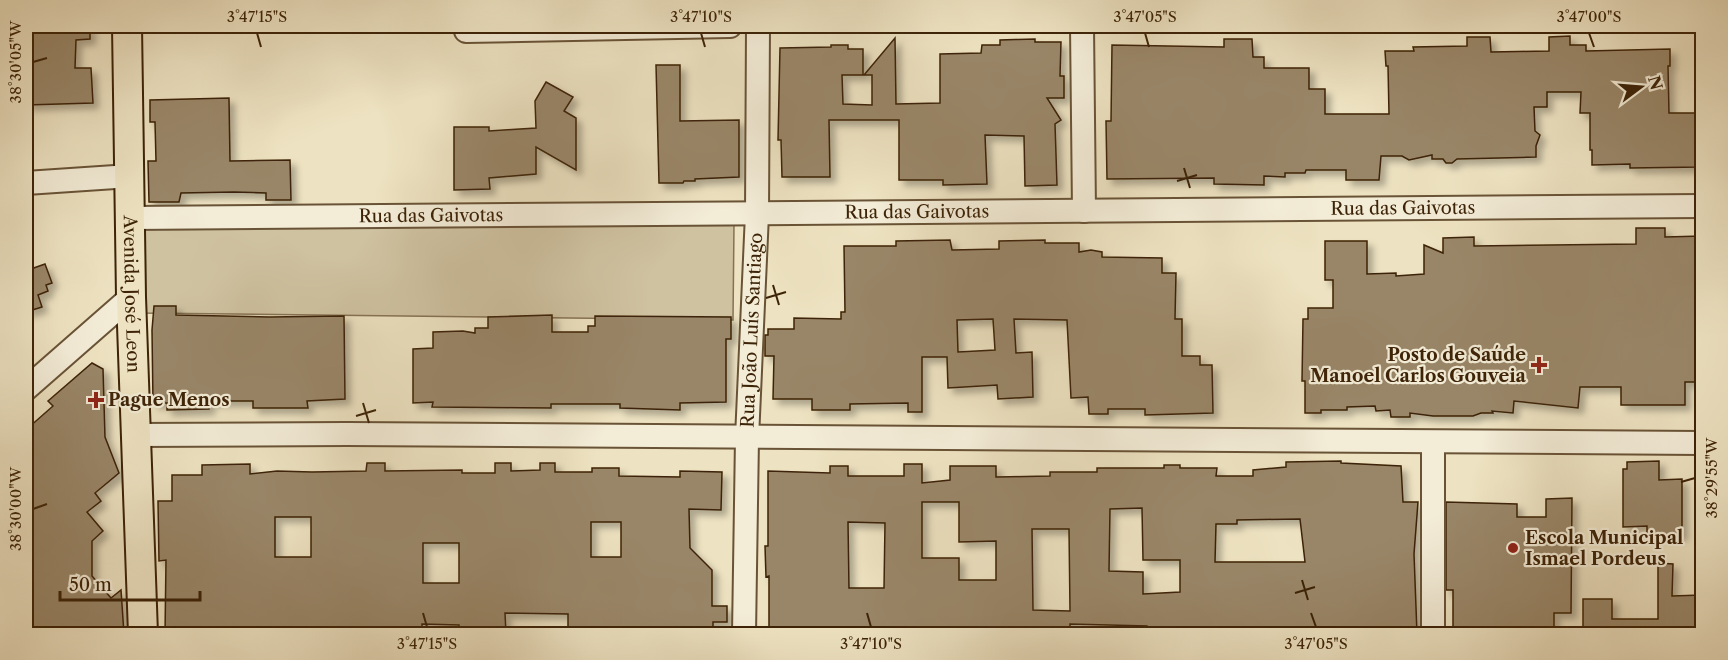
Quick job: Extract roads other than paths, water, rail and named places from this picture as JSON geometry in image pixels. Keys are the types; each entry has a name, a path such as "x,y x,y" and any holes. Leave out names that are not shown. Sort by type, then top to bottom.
{"main road":[{"name":"Avenida José Leon","path":"127,26 131,297 143,634"}],"street":[{"path":"466,31 730,26"},
{"name":"Rua João Luís Santiago","path":"744,634 747,438 757,214 758,26"},
{"path":"1082,26 1084,211"},
{"path":"26,183 130,176"},
{"name":"Rua das Gaivotas","path":"131,218 1702,206"},
{"path":"26,389 131,297"},
{"path":"135,435 347,434 1702,443"},
{"path":"1433,442 1433,634"}],"place":[{"name":"Posto de Saúde Manoel Carlos Gouveia","path":"1539,365"},
{"name":"Pague Menos","path":"96,400"},
{"name":"Escola Municipal Ismael Pordeus","path":"1513,548"}]}
